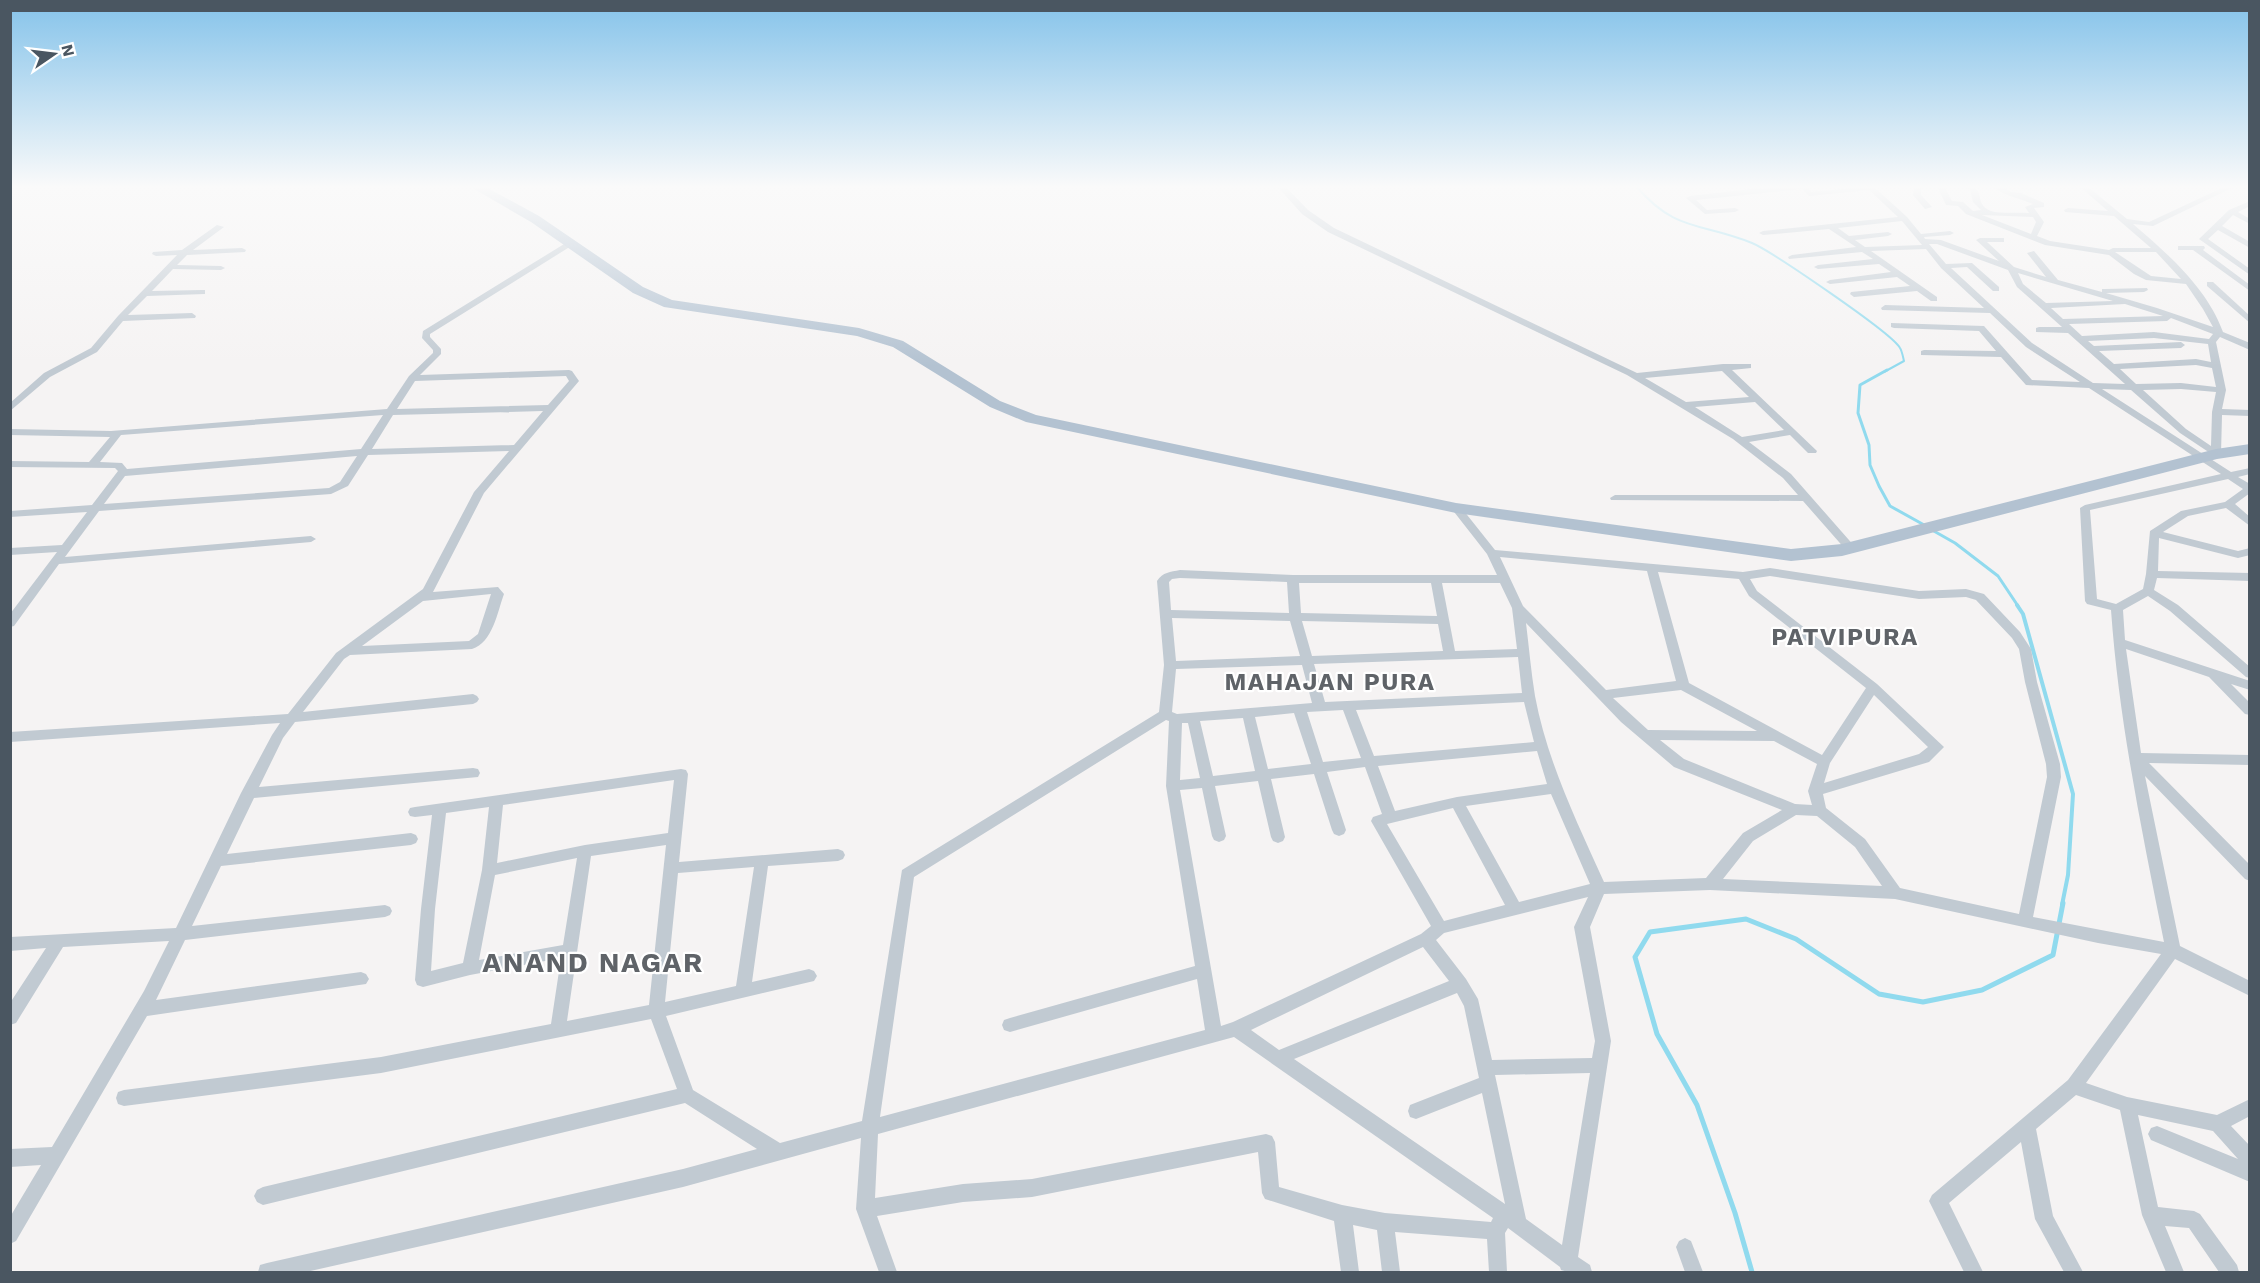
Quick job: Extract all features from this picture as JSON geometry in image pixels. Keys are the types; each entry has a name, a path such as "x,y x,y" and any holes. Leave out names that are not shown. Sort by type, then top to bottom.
{"main road":[{"path":"576,246 622,280 669,304 859,332 898,344 995,404 1032,420 1456,508 1791,555 1850,548 2210,456 2250,449"}],"street":[{"path":"10,408 47,375 94,350 121,318 194,246"},
{"path":"10,514 330,491 344,484 412,378 437,354 437,349 426,338 429,329 567,246"},
{"path":"1364,246 1634,376 1742,440 1787,476 1850,548"},
{"path":"1859,246 1934,299"},
{"path":"1792,257 1886,246"},
{"path":"1927,246 1944,266 2029,345 2089,386 2210,456"},
{"path":"1949,246 2055,282 2095,292 2219,331 2250,347"},
{"path":"1987,246 2011,268 2020,285 2229,474 2247,486 2228,504 2185,513 2154,533"},
{"path":"2066,246 2111,253 2149,278 2188,282"},
{"path":"2152,246 2188,282 2225,312 2250,321"},
{"path":"2212,246 2250,273"},
{"path":"2181,248 2215,248"},
{"path":"2195,248 2250,289"},
{"path":"156,254 242,250"},
{"path":"2111,253 2113,250 2157,250"},
{"path":"2031,253 2055,282"},
{"path":"1818,267 1880,261"},
{"path":"1944,266 1969,265 1996,289"},
{"path":"171,267 221,268"},
{"path":"1830,282 1899,274"},
{"path":"2210,284 2225,312 2219,331 2212,342 2221,390 2210,456"},
{"path":"1854,294 1917,288"},
{"path":"2095,292 2144,290"},
{"path":"146,294 202,292"},
{"path":"2044,306 2131,303"},
{"path":"1885,308 1993,310"},
{"path":"2225,312 2250,312"},
{"path":"121,318 192,316"},
{"path":"2061,322 2177,318"},
{"path":"1894,325 1981,328 2029,383 2068,383 2089,386 2181,386 2221,390"},
{"path":"2039,330 2070,330"},
{"path":"2081,339 2154,335 2212,342"},
{"path":"2092,349 2181,345"},
{"path":"1924,353 2003,354"},
{"path":"2112,367 2196,362 2216,366"},
{"path":"1634,376 1748,366"},
{"path":"1723,368 1812,451"},
{"path":"10,1235 143,1009 278,735 345,651 428,591 479,492 574,381 569,373 412,378"},
{"path":"1684,405 1756,399"},
{"path":"10,432 114,433 391,412 552,408"},
{"path":"2217,412 2250,413"},
{"path":"1742,440 1791,432"},
{"path":"92,465 115,439 117,434 114,433"},
{"path":"122,473 365,452 517,448"},
{"path":"10,464 118,465 122,468 122,473 10,623"},
{"path":"2154,533 2152,574 2148,591 2117,608 2091,601 2085,508 2250,471"},
{"path":"1615,498 1807,498"},
{"path":"2228,504 2250,523"},
{"path":"1456,508 1492,552 1518,608 1645,735 1679,764 1794,809 1820,811 1860,843 1895,893"},
{"path":"2154,533 2238,555 2250,550"},
{"path":"57,561 311,539"},
{"path":"10,552 66,548"},
{"path":"1492,552 1743,576 1770,572 1919,595 1973,594 1980,597 2016,635 2029,658 2031,682 2051,749 2054,777 2031,923"},
{"path":"1769,552 1770,572"},
{"path":"1652,569 1683,685"},
{"path":"2152,574 2250,578"},
{"path":"1214,1035 1173,786 1170,665 1163,581 1172,575 1436,581 1504,579"},
{"path":"1743,576 1753,593 1873,687 1937,747 1924,758 1815,791"},
{"path":"1293,579 1295,618 1320,708"},
{"path":"1436,581 1450,656"},
{"path":"345,651 472,645 483,636 498,594 494,591 422,597"},
{"path":"2148,591 2174,608 2250,674"},
{"path":"1236,1029 1506,1224 1576,1268 1603,1041 1582,927 1599,888 1555,788 1542,746 1529,697 1518,608"},
{"path":"1974,1272 1938,1201 2074,1086 2174,950 2136,758 2119,642 2117,608"},
{"path":"1166,614 1443,620"},
{"path":"2119,642 2250,686"},
{"path":"1170,665 1522,653"},
{"path":"2212,673 2250,711"},
{"path":"1603,695 1683,685 1824,762"},
{"path":"1820,811 1815,791 1824,762 1873,687"},
{"path":"888,1272 865,1209 870,1128 907,874 1170,717 1299,708 1529,697"},
{"path":"10,737 291,718 473,699"},
{"path":"1348,706 1390,816"},
{"path":"1299,708 1339,830"},
{"path":"1248,712 1278,837"},
{"path":"1193,717 1219,836"},
{"path":"1645,735 1776,736"},
{"path":"1173,786 1263,777 1368,762 1542,746"},
{"path":"2136,758 2250,760"},
{"path":"2136,758 2250,876"},
{"path":"248,794 473,773"},
{"path":"415,812 681,774 656,1011 687,1095 779,1153"},
{"path":"1440,928 1378,820 1457,802 1555,788"},
{"path":"470,968 489,870 497,800"},
{"path":"1457,802 1515,909"},
{"path":"440,809 428,909 423,980 470,968 570,950"},
{"path":"1710,884 1748,837 1794,809"},
{"path":"489,870 585,851 674,838"},
{"path":"215,861 411,839"},
{"path":"558,1031 585,851"},
{"path":"671,868 838,855"},
{"path":"743,991 762,861"},
{"path":"267,1272 672,1181 1236,1029 1426,939 1440,928 1599,888 1710,884 1895,893 2098,937 2174,950 2250,989"},
{"path":"10,944 180,934 385,911"},
{"path":"1426,939 1472,1004 1487,1076 1506,1224 1498,1272"},
{"path":"10,1018 59,941"},
{"path":"1010,1025 1203,971"},
{"path":"124,1098 381,1065 656,1011 809,976"},
{"path":"143,1009 361,979"},
{"path":"1278,1059 1460,984"},
{"path":"1416,1112 1487,1076 1600,1065"},
{"path":"2074,1086 2127,1105 2218,1124 2250,1160"},
{"path":"263,1196 687,1095"},
{"path":"2127,1105 2151,1215 2175,1272"},
{"path":"2218,1124 2250,1107"},
{"path":"2027,1126 2044,1219 2074,1272"},
{"path":"2157,1134 2250,1173"},
{"path":"865,1209 963,1193 1032,1188 1266,1142 1271,1193 1342,1214 1385,1222 1506,1224"},
{"path":"10,1158 58,1155"},
{"path":"1342,1214 1350,1272"},
{"path":"2151,1215 2194,1220 2230,1272"},
{"path":"1385,1222 1391,1272"},
{"path":"1685,1247 1694,1272"}],"waterway":[{"path":"1757,246 1830,293 1892,340 1900,348 1904,361 1884,372"},
{"path":"1887,370 1860,385 1858,413 1869,445 1870,465 1890,506 1926,526"},
{"path":"1932,530 1955,543 1998,576 2018,606"},
{"path":"2017,605 2023,614 2073,794 2068,875 2062,905"},
{"path":"1752,1272 1735,1213 1697,1105 1657,1034 1635,957 1650,932 1746,919 1796,939 1879,994 1923,1002 1982,990 2053,955 2063,903"}],"district":[{"name":"PATVIPURA","path":"1845,637"},
{"name":"MAHAJAN PURA","path":"1330,682"},
{"name":"ANAND NAGAR","path":"593,962"}]}
